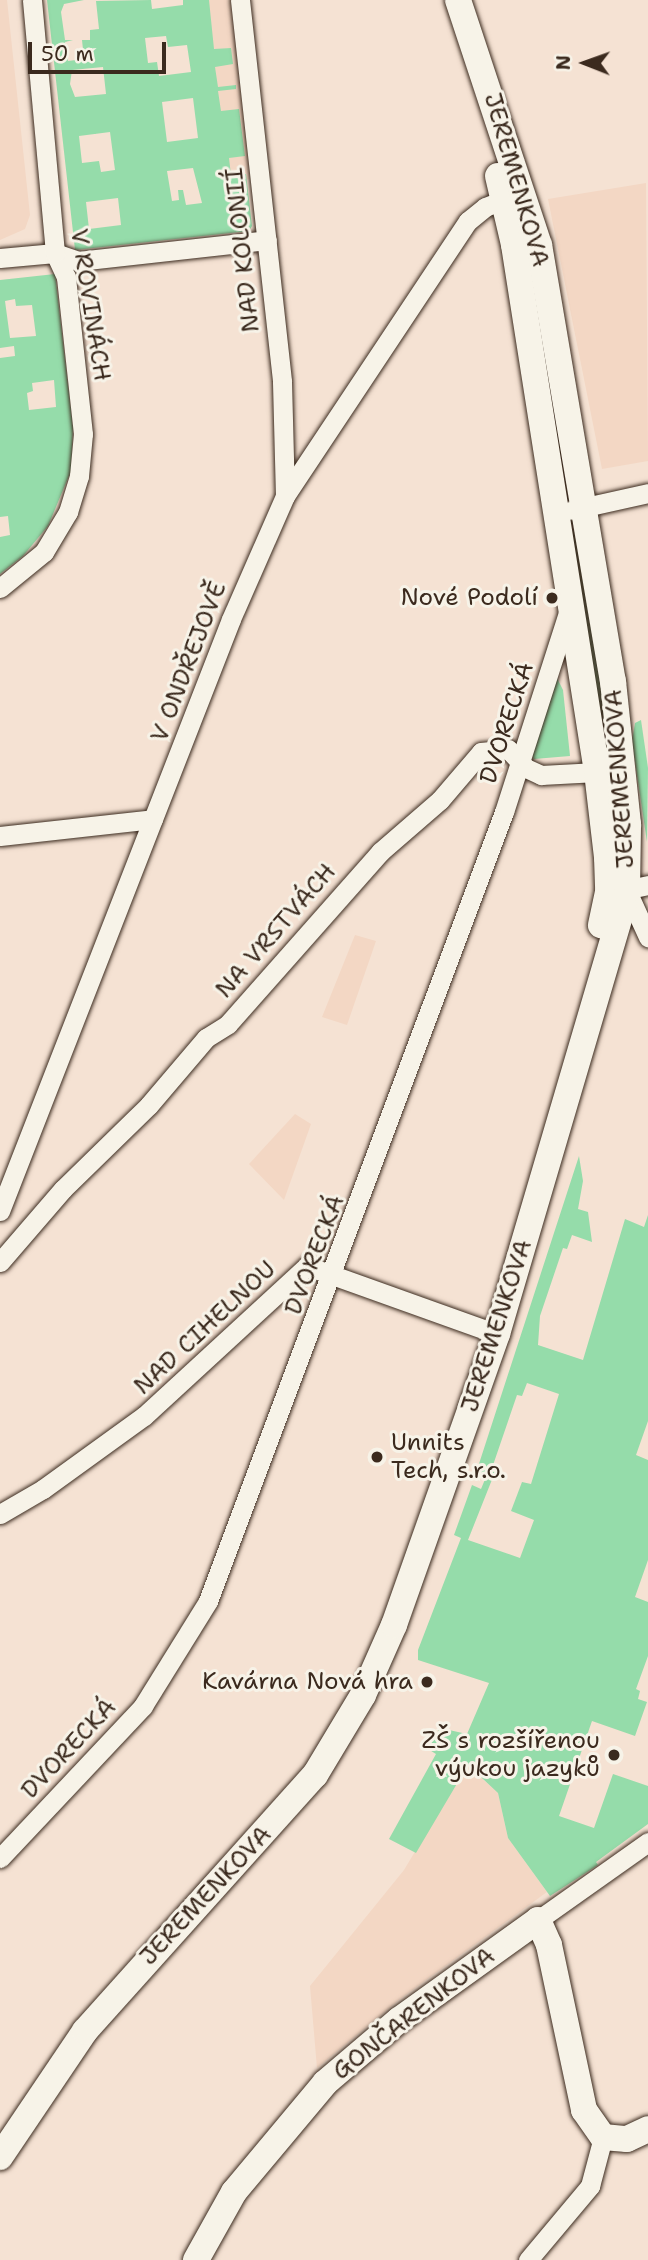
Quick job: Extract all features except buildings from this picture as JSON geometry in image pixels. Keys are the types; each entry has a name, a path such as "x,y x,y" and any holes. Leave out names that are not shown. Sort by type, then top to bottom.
{"street":[{"name":"V ROVINÁCH","path":"0,588 44,552 68,512 79,476 83,434 66,277 55,253 32,0"},
{"name":"NAD KOLONIÍ","path":"240,0 282,382 285,496"},
{"name":"JEREMENKOVA","path":"0,2157 101,2012 315,1775 363,1695 480,1327 628,890 630,847 613,682 539,245 512,197 441,0"},
{"name":"JEREMENKOVA","path":"458,0 512,197 569,611 597,772 628,890"},
{"name":"V ONDŘEJOVĚ","path":"0,1211 236,607 285,496 468,221 480,209 512,197"},
{"path":"0,258 55,253 78,261 267,240"},
{"path":"556,511 584,509 648,493"},
{"name":"DVORECKÁ","path":"0,1858 143,1706 182,1648 208,1601 334,1275 520,758 569,611"},
{"name":"NA VRSTVÁCH","path":"1,1259 63,1189 149,1105 205,1038 228,1024 380,852 440,800 481,752 498,747 520,758 526,768 541,775 597,772"},
{"path":"597,772 611,763 620,748"},
{"path":"0,836 153,819"},
{"path":"628,890 648,937"},
{"name":"NAD CIHELNOU","path":"0,1514 144,1416 307,1266 480,1327"},
{"name":"JEREMENKOVA","path":"0,2127 71,2021 282,1792 386,1622"},
{"name":"GONČARENKOVA","path":"196,2260 234,2192 325,2083 399,2020 648,1842"},
{"path":"528,2260 590,2186 603,2137 584,2110 549,1945 538,1920"},
{"path":"603,2137 627,2139 648,2129"}],"shaded area":[{"path":"0,0 7,0 30,215 25,229 0,240"},
{"path":"207,0 234,0 254,179 224,181"},
{"path":"646,183 648,461 602,469 548,199"},
{"path":"355,935 376,941 347,1025 322,1017"},
{"path":"295,1114 311,1124 284,1200 249,1164"},
{"path":"467,1765 498,1793 508,1838 547,1892 400,1999 317,2068 310,1986 404,1870"}],"green space":[{"path":"47,0 84,0 64,4 61,12 65,40 73,40 65,42 68,61 84,59 82,40 90,40 90,30 99,29 96,1 151,0 152,9 183,5 183,0 209,0 214,49 231,48 233,64 215,67 218,87 236,85 236,89 218,91 221,111 239,109 245,156 229,158 231,175 246,174 252,226 249,231 75,250","holes":["166,36 168,47 187,45 191,72 159,76 157,62 148,63 145,38","103,67 106,94 75,97 70,84 72,70","193,98 198,138 167,142 162,102","110,132 115,170 101,172 99,161 82,163 79,136","193,168 202,203 186,205 183,190 178,190 179,200 172,201 167,171","118,198 121,225 89,229 86,202"]},
{"path":"55,274 73,428 71,471 48,526 23,556 0,574 0,537 10,535 8,516 0,517 0,358 15,356 14,346 0,348 0,280","holes":["15,299 16,306 32,305 36,336 10,338 5,301","54,380 56,407 29,410 27,393 33,391 32,383"]},
{"path":"575,531 611,735 605,738 569,532"},
{"path":"557,678 563,690 570,756 534,759 531,754"},
{"path":"641,720 648,768 647,842 632,741 635,723"},
{"path":"579,1156 583,1181 578,1209 588,1212 592,1242 572,1235 567,1249 563,1248 540,1316 538,1345 583,1360 625,1219 644,1227 648,1215 648,1421 636,1455 648,1460 648,1560 635,1597 648,1602 648,1656 636,1689 640,1691 638,1699 647,1702 635,1736 592,1721 559,1816 594,1828 613,1774 648,1786 648,1824 596,1862 598,1865 550,1896 508,1838 498,1793 468,1765 416,1853 389,1839 436,1754 428,1749 440,1728 467,1734 489,1683 418,1660 418,1650 461,1538 454,1535 472,1485 481,1489 486,1477 476,1473","holes":["527,1383 559,1394 531,1484 522,1482 511,1511 534,1520 520,1558 468,1540 495,1472 491,1471 517,1395 522,1396"]}],"place":[{"name":"Nové Podolí","path":"552,598"},
{"name":"Unnits Tech, s.r.o.","path":"377,1457"},
{"name":"Kavárna Nová hra","path":"427,1682"},
{"name":"ZŠ s rozšířenou výukou jazyků","path":"614,1755"}]}
